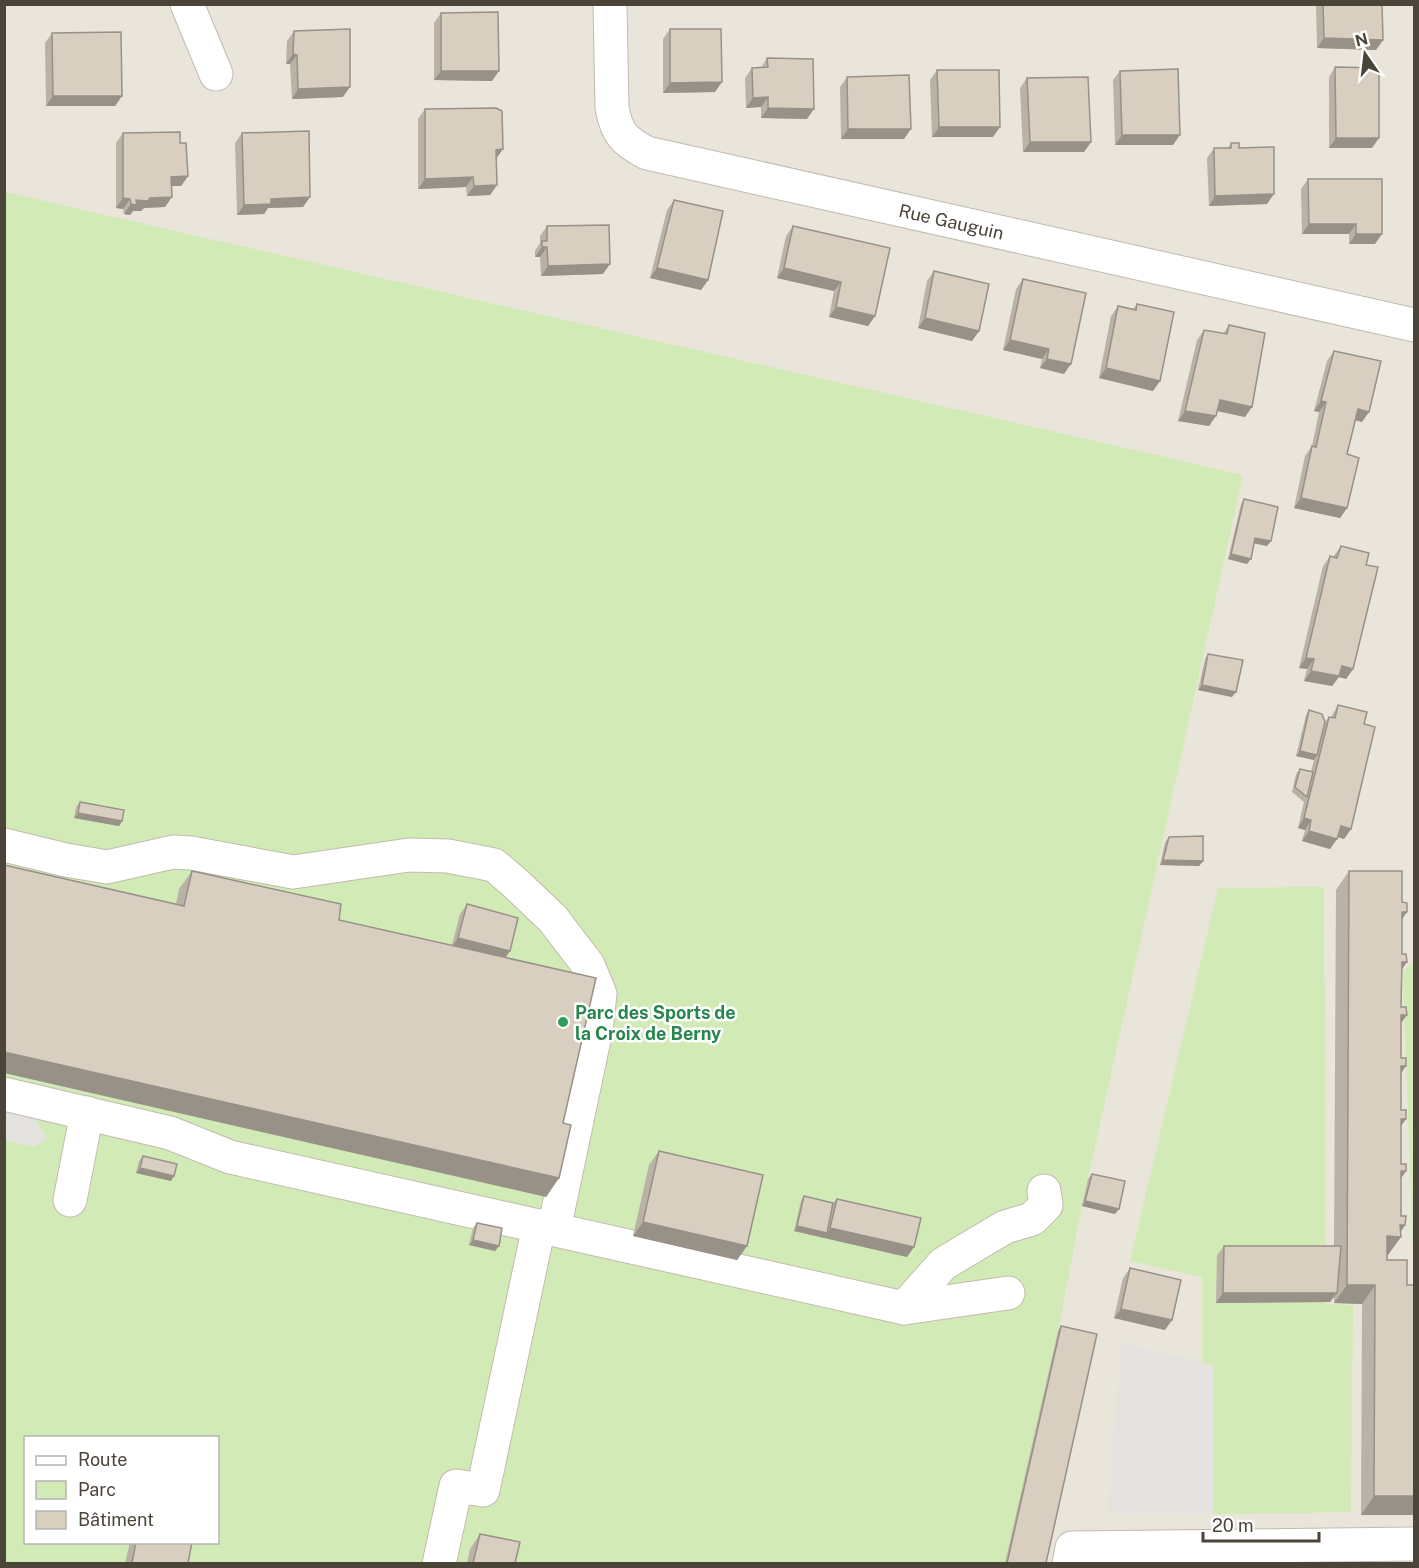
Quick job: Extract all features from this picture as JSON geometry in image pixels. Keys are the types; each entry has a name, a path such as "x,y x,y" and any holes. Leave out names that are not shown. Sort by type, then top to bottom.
{"street":[{"path":"187,4 216,74"},
{"name":"Rue Gauguin","path":"610,4 612,108 615,124 622,137 647,153 1414,325"},
{"path":"4,845 107,867 173,852 191,853 293,872 409,855 448,856 494,865 553,919 588,965 600,994 596,1030 483,1490 456,1486 439,1563"},
{"path":"4,1094 171,1133 230,1157 904,1308 1008,1293"},
{"path":"70,1200 87,1113"},
{"path":"904,1308 943,1264 1005,1227 1032,1219 1046,1205 1044,1191"},
{"path":"1069,1563 1072,1548 1414,1544"}],"shaded area":[{"name":"Parc des Sports de la Croix de Berny","path":"5,5 1414,5 1414,1563 5,1564"},
{"path":"5,1107 32,1113 47,1139 34,1147 5,1140"},
{"path":"1121,1343 1213,1365 1213,1514 1108,1514"}],"green space":[{"name":"Parc des Sports de la Croix de Berny","path":"5,192 1243,475 1082,1206 1058,1331 1005,1563 5,1563"},
{"path":"1324,887 1326,1304 1353,1305 1351,1512 1213,1514 1213,1365 1202,1362 1202,1277 1130,1261 1218,888"},
{"path":"1410,964 1414,964 1414,1285 1403,973"}],"building":[{"path":"1323,4 1382,4 1383,40 1324,38"},
{"path":"498,12 499,71 441,71 441,13"},
{"path":"350,29 350,87 298,89 297,55 293,54 294,31"},
{"path":"670,29 721,29 722,82 670,83"},
{"path":"121,32 122,96 53,96 52,33"},
{"path":"767,58 813,59 814,109 768,108 768,97 753,98 752,68 768,67"},
{"path":"1335,67 1379,68 1379,138 1336,138"},
{"path":"1178,69 1180,135 1122,135 1120,71"},
{"path":"937,70 999,70 1000,127 939,127"},
{"path":"909,75 911,129 848,129 847,77"},
{"path":"1088,77 1091,142 1030,142 1027,78"},
{"path":"496,108 502,111 503,149 496,150 497,185 474,186 473,177 425,179 425,109"},
{"path":"309,131 310,197 271,199 271,204 244,205 242,133"},
{"path":"180,132 180,143 186,143 188,176 171,177 172,197 150,198 148,201 136,200 137,205 131,204 130,199 123,198 123,133"},
{"path":"1231,143 1239,143 1239,148 1274,147 1274,194 1215,196 1214,148 1231,148"},
{"path":"1308,179 1382,179 1382,234 1356,234 1356,224 1309,224"},
{"path":"674,200 723,211 708,280 657,268"},
{"path":"609,225 610,264 548,266 547,247 542,247 542,241 547,241 547,226"},
{"path":"793,226 890,248 875,316 836,307 841,282 784,268"},
{"path":"934,271 989,284 979,331 925,318"},
{"path":"1023,279 1086,293 1071,364 1047,359 1049,349 1010,340"},
{"path":"1137,304 1174,312 1160,381 1106,368 1118,306 1136,310"},
{"path":"1229,325 1265,333 1252,407 1220,400 1216,416 1185,411 1204,330 1227,334"},
{"path":"1334,351 1381,361 1369,412 1358,409 1347,454 1359,458 1347,508 1301,498 1312,446 1316,447 1326,402 1321,401"},
{"path":"1244,499 1278,507 1271,541 1255,538 1251,559 1231,554"},
{"path":"1341,546 1369,553 1366,565 1378,567 1353,669 1342,666 1339,676 1311,671 1314,659 1306,658 1330,556 1337,558"},
{"path":"1208,654 1243,660 1236,692 1202,685"},
{"path":"1338,705 1367,712 1364,724 1375,727 1351,829 1341,826 1337,839 1309,831 1311,820 1304,818 1329,717 1335,718"},
{"path":"1309,710 1322,714 1325,722 1317,755 1300,751"},
{"path":"1300,769 1313,772 1307,797 1295,787"},
{"path":"80,802 124,810 122,821 78,813"},
{"path":"1203,836 1203,861 1163,860 1169,837"},
{"path":"4,865 184,906 192,871 341,904 339,920 596,978 563,1123 571,1125 559,1178 4,1052"},
{"path":"1349,871 1402,871 1402,902 1407,903 1407,912 1402,912 1402,954 1406,954 1407,962 1402,962 1401,1007 1406,1007 1407,1015 1401,1015 1401,1058 1406,1058 1406,1066 1401,1066 1401,1110 1406,1110 1406,1119 1401,1119 1401,1164 1406,1164 1406,1171 1401,1171 1401,1216 1406,1216 1405,1225 1400,1225 1401,1237 1387,1236 1387,1260 1407,1260 1407,1285 1414,1285 1414,1496 1374,1496 1375,1285 1347,1285"},
{"path":"467,904 518,918 510,951 458,938"},
{"path":"659,1151 763,1175 747,1246 643,1222"},
{"path":"143,1156 177,1164 174,1176 140,1168"},
{"path":"1092,1174 1125,1181 1119,1209 1085,1201"},
{"path":"804,1196 833,1203 827,1233 797,1226"},
{"path":"837,1199 921,1218 914,1247 830,1228"},
{"path":"477,1223 502,1228 499,1246 473,1240"},
{"path":"1224,1246 1341,1246 1337,1293 1223,1293"},
{"path":"1130,1268 1181,1280 1172,1320 1121,1309"},
{"path":"1061,1326 1097,1334 1046,1563 1007,1563"},
{"path":"480,1534 520,1542 515,1563 473,1563"},
{"path":"136,1544 192,1544 188,1563 132,1563"}],"place":[{"name":"Parc des Sports de la Croix de Berny","path":"563,1022"}]}
